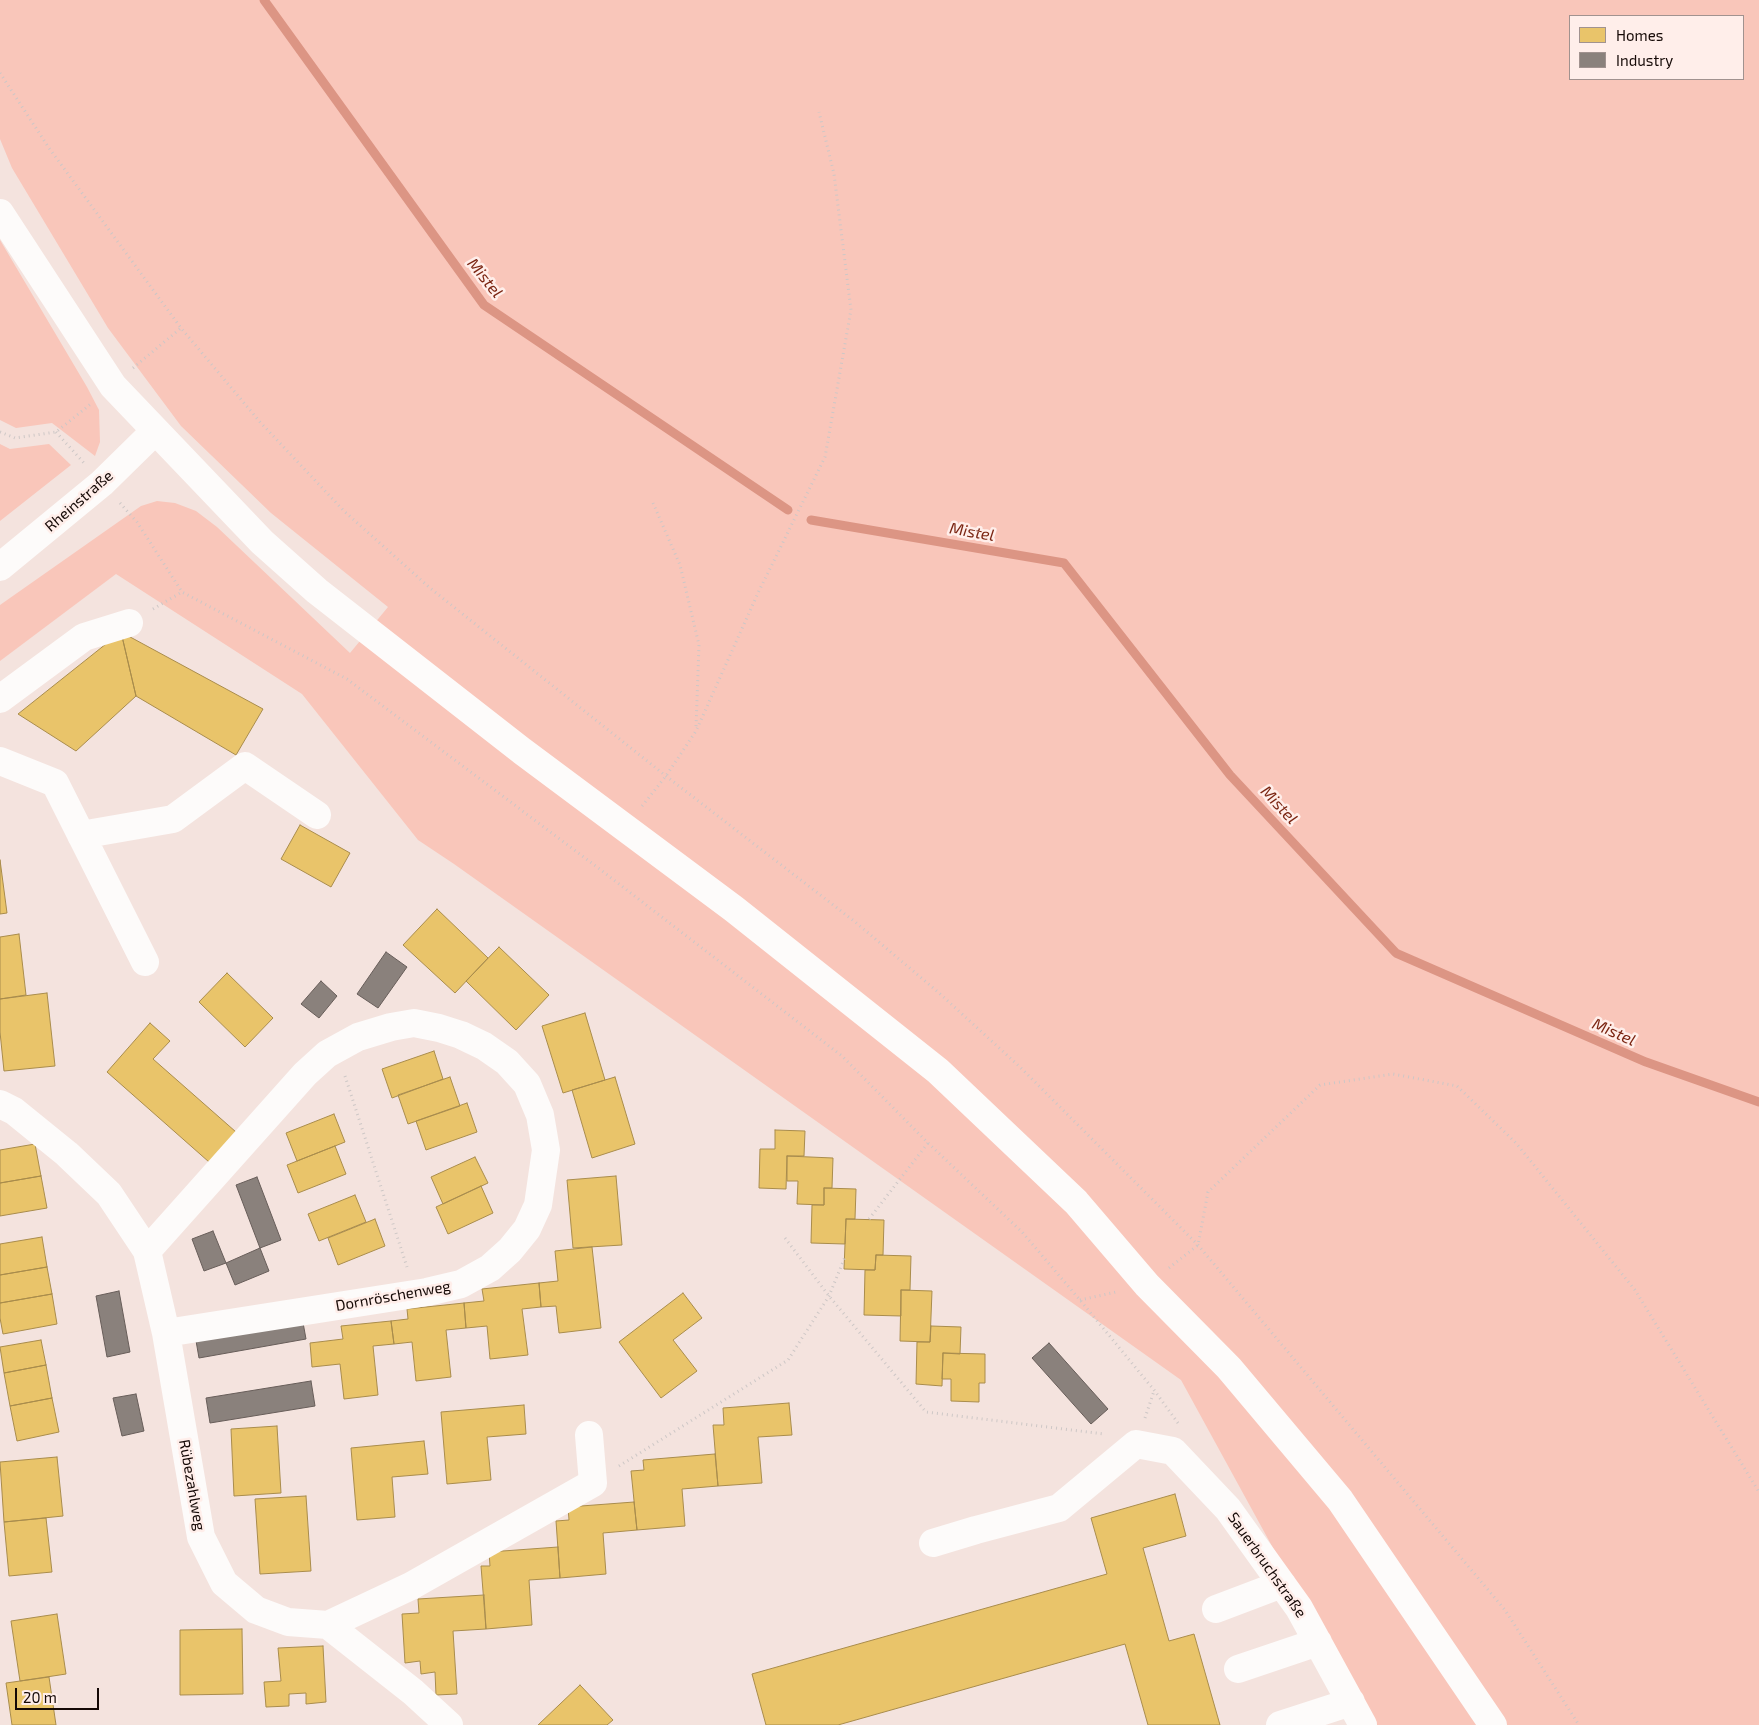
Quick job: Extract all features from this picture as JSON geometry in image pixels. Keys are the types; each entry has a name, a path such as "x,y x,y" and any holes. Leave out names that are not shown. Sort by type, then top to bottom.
{"street":[{"path":"0,213 113,386 262,542 317,591 522,751 734,909 938,1071 1076,1202 1147,1285 1229,1368 1340,1500 1493,1725"},
{"name":"Rheinstraße","path":"0,567 102,483 155,431"},
{"path":"0,699 84,638 129,623"},
{"path":"0,760 55,782 144,962"},
{"path":"81,834 173,819 245,766 318,814"},
{"name":"Dornröschenweg","path":"147,1251 305,1074 327,1054 358,1036 414,1023 439,1028 484,1046 508,1062 527,1084 540,1115 546,1150 538,1206 527,1230 510,1250 490,1268 461,1284 415,1294 166,1333"},
{"name":"Rübezahlweg","path":"0,1104 14,1111 67,1154 109,1194 147,1251 166,1333 202,1537 224,1583 256,1610 288,1622 328,1625 411,1586 593,1483"},
{"path":"589,1435 593,1483"},
{"path":"933,1543 1059,1508 1136,1444"},
{"name":"Sauerbruchstraße","path":"1136,1444 1173,1451 1228,1509 1300,1608 1357,1714"},
{"path":"1216,1609 1282,1584"},
{"path":"328,1625 413,1692 449,1725"},
{"path":"1238,1669 1318,1642"},
{"path":"1280,1725 1357,1714"}],"path":[{"path":"0,73 49,148 181,328 260,422 344,511 430,588 666,776 854,921 938,992 1020,1066 1198,1245 1505,1610 1579,1725"},
{"path":"625,828 666,776 696,731 758,593 825,457 851,310 834,174 819,112"},
{"path":"143,360 181,328"},
{"path":"0,432 15,438 56,432 92,403"},
{"path":"56,432 71,448"},
{"path":"653,503 680,565 699,645 696,731"},
{"path":"137,522 182,592 347,679 842,1056 928,1143 1022,1232 1154,1390 1183,1431"},
{"path":"129,623 182,592"},
{"path":"336,1049 415,1294"},
{"path":"1147,1285 1198,1245 1208,1192 1320,1085 1393,1074 1457,1086 1516,1144 1635,1290 1759,1492"},
{"path":"869,1219 928,1143"},
{"path":"785,1238 829,1296 926,1412 1100,1432 1136,1444"},
{"path":"593,1483 788,1360 829,1296 845,1257"}],"shaded area":[{"path":"0,0 1759,0 1759,1725 1370,1725 1181,1380 418,840 302,694 116,574 0,661 0,605 141,506 157,501 175,503 196,511 217,527 350,653 388,607 271,513 181,426 108,328 12,168 0,139"},
{"path":"0,240 99,410 100,442 95,456 52,423 16,428 0,420"},
{"path":"0,444 10,449 49,444 71,465 0,521"}],"building: Homes":[{"path":"121,632 136,696 76,751 18,714"},
{"path":"121,632 263,709 236,755 136,696"},
{"path":"300,825 350,853 331,887 281,859"},
{"path":"0,860 7,913 0,914"},
{"path":"437,909 488,958 455,993 403,945"},
{"path":"19,934 26,995 0,999 0,937"},
{"path":"499,947 549,995 516,1030 466,981"},
{"path":"227,973 273,1018 245,1047 199,1002"},
{"path":"47,993 55,1066 4,1071 0,1032 0,999"},
{"path":"585,1013 605,1080 563,1093 542,1026"},
{"path":"150,1023 170,1041 153,1059 236,1132 209,1162 107,1072"},
{"path":"434,1051 443,1079 392,1098 382,1069"},
{"path":"450,1077 460,1106 408,1124 398,1095"},
{"path":"615,1077 635,1144 592,1158 572,1090"},
{"path":"467,1103 477,1132 426,1150 416,1121"},
{"path":"334,1114 345,1142 297,1161 286,1133"},
{"path":"775,1130 805,1131 804,1156 787,1156 786,1189 759,1188 760,1149 775,1149"},
{"path":"35,1144 41,1176 0,1183 0,1150"},
{"path":"335,1146 346,1174 298,1193 287,1165"},
{"path":"787,1156 833,1158 832,1188 824,1188 824,1205 797,1204 798,1181 787,1181"},
{"path":"475,1157 488,1183 443,1204 431,1177"},
{"path":"41,1176 47,1208 0,1216 0,1183"},
{"path":"616,1176 622,1245 573,1248 567,1180"},
{"path":"481,1186 493,1213 448,1234 436,1207"},
{"path":"824,1188 856,1189 855,1219 846,1219 845,1244 811,1243 812,1205 824,1205"},
{"path":"355,1195 366,1222 319,1241 308,1214"},
{"path":"375,1219 385,1246 338,1265 328,1238"},
{"path":"846,1219 884,1220 883,1255 876,1255 875,1270 844,1269"},
{"path":"42,1237 47,1267 0,1275 0,1244"},
{"path":"592,1247 601,1328 559,1333 556,1306 541,1307 539,1283 558,1281 555,1251"},
{"path":"876,1255 911,1256 910,1290 901,1290 901,1316 864,1315 865,1270 875,1270"},
{"path":"47,1267 52,1294 0,1303 0,1275"},
{"path":"539,1283 541,1307 522,1309 528,1355 490,1359 487,1326 466,1328 464,1303 484,1301 482,1289"},
{"path":"901,1290 932,1291 930,1342 900,1341"},
{"path":"683,1293 702,1318 673,1340 697,1371 661,1398 619,1342"},
{"path":"52,1294 57,1324 3,1334 0,1303"},
{"path":"464,1303 466,1328 446,1330 451,1377 416,1381 412,1342 394,1344 391,1321 408,1319 407,1309"},
{"path":"391,1321 394,1344 373,1346 378,1395 344,1399 340,1364 312,1367 310,1343 343,1339 341,1326"},
{"path":"931,1326 961,1327 960,1354 943,1353 942,1386 916,1384 917,1342 930,1342"},
{"path":"41,1340 46,1365 4,1373 0,1347"},
{"path":"943,1353 985,1354 985,1383 979,1383 979,1402 951,1401 951,1379 942,1379"},
{"path":"46,1365 52,1398 10,1406 4,1373"},
{"path":"52,1398 59,1432 17,1441 10,1406"},
{"path":"789,1403 792,1435 758,1437 762,1483 718,1486 713,1425 724,1425 723,1408"},
{"path":"524,1405 526,1434 487,1437 491,1480 447,1484 441,1412"},
{"path":"277,1426 281,1493 234,1496 231,1429"},
{"path":"424,1441 428,1474 392,1477 395,1517 357,1520 351,1448"},
{"path":"715,1454 718,1486 682,1489 685,1526 637,1530 631,1471 644,1470 643,1460"},
{"path":"57,1457 63,1516 4,1522 0,1462"},
{"path":"1175,1494 1186,1536 1143,1548 1169,1641 1194,1634 1220,1725 1148,1725 1125,1644 838,1725 766,1725 752,1674 1107,1574 1091,1518"},
{"path":"306,1496 311,1571 260,1574 255,1499"},
{"path":"634,1502 637,1530 603,1533 606,1574 560,1578 556,1521 569,1520 568,1507"},
{"path":"46,1518 52,1572 9,1576 4,1522"},
{"path":"558,1547 560,1578 529,1580 532,1625 486,1629 481,1566 490,1566 489,1552"},
{"path":"484,1595 486,1629 453,1631 457,1694 436,1695 435,1672 421,1674 420,1661 405,1663 402,1614 419,1613 418,1599"},
{"path":"57,1614 66,1674 20,1681 11,1621"},
{"path":"242,1629 243,1694 180,1695 180,1630"},
{"path":"323,1646 326,1702 306,1704 306,1693 289,1694 289,1706 266,1707 264,1682 281,1681 278,1648"},
{"path":"49,1677 56,1725 12,1725 6,1683"},
{"path":"580,1685 613,1720 607,1725 538,1725"}],"building: Industry":[{"path":"386,952 407,967 378,1008 357,994"},
{"path":"321,981 337,996 319,1018 301,1004"},
{"path":"257,1177 281,1240 260,1248 236,1185"},
{"path":"213,1231 226,1263 204,1271 192,1239"},
{"path":"260,1248 269,1271 235,1285 226,1263"},
{"path":"119,1291 130,1352 107,1357 96,1296"},
{"path":"302,1317 306,1339 199,1358 195,1335"},
{"path":"1049,1343 1108,1409 1091,1424 1032,1358"},
{"path":"311,1381 315,1406 210,1423 206,1398"},
{"path":"136,1394 144,1431 122,1436 113,1398"}],"waterway":[{"name":"Mistel","path":"264,0 484,305 788,510"},
{"name":"Mistel","path":"811,520 1064,563 1230,775 1396,953 1646,1062 1759,1102"}]}
